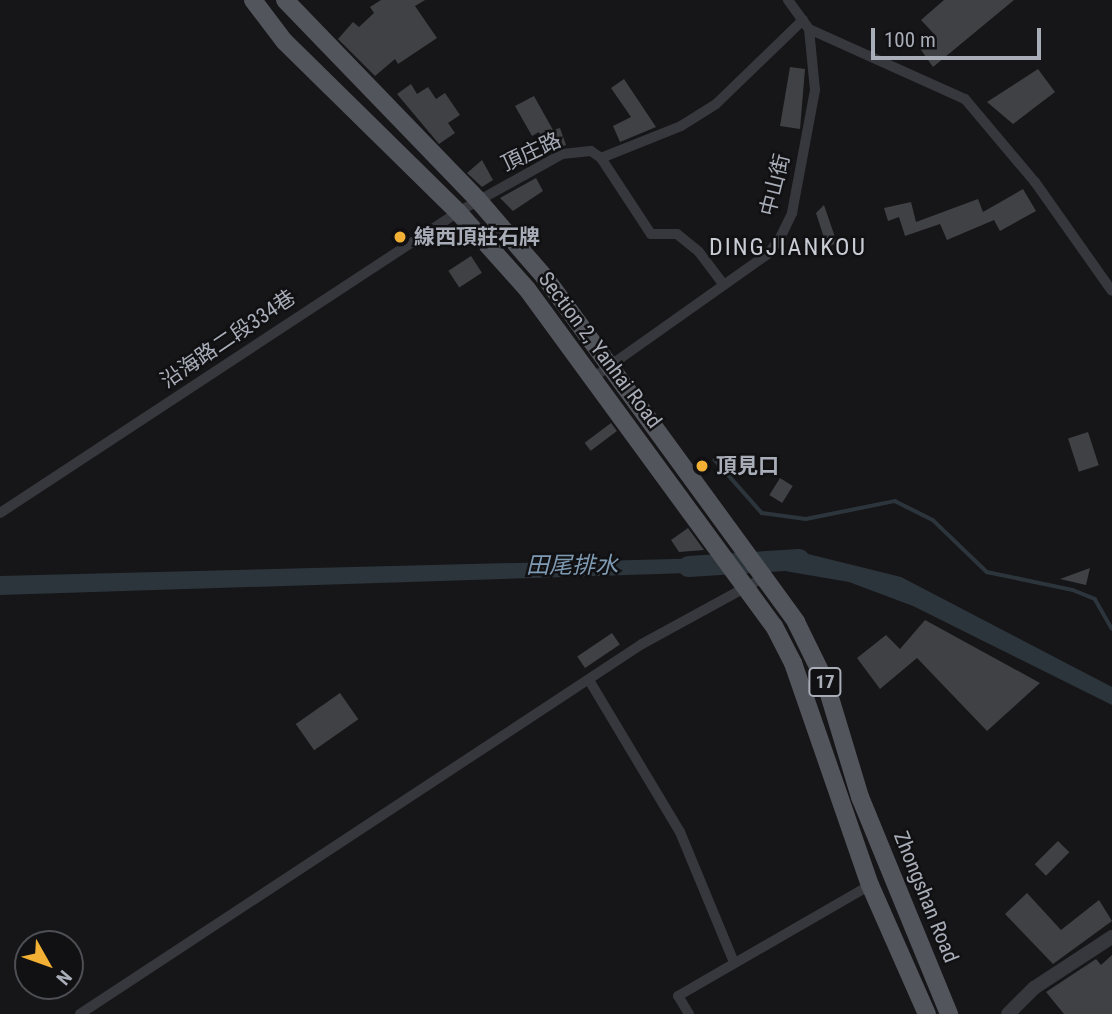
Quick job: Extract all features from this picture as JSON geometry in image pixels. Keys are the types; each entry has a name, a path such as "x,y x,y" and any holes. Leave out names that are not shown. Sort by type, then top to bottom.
{"main road":[{"name":"Section 2, Yanhai Road","path":"253,0 284,41 458,212 527,289 746,584"},
{"name":"Section 2, Yanhai Road","path":"285,0 478,200 611,364 766,576"},
{"name":"Zhongshan Road","path":"766,576 796,622 825,681 860,797 949,1014"},
{"name":"17","path":"746,584 793,663 870,886 927,1014"}],"street":[{"path":"788,0 806,24 965,99 1035,182 1112,291"},
{"path":"724,285 699,252 677,234 652,234 601,158 681,126 716,104 806,24"},
{"name":"中山街","path":"594,377 769,253 792,213 815,90 806,24"},
{"name":"頂庄路","path":"478,200 562,154 591,151 601,158"},
{"name":"沿海路二段334巷","path":"0,513 478,200"},
{"path":"80,1014 589,680 746,584 766,576"},
{"path":"589,680 680,832 733,960"},
{"path":"689,1014 678,996 733,960 870,886"},
{"path":"1008,1014 1034,988 1112,937"}],"water":[{"path":"792,550 901,577 1112,687 1112,705 913,606 849,582 779,570 767,554"},
{"path":"712,558 721,572 0,595 0,576"}],"building":[{"path":"381,0 425,0 415,6 437,38 398,64 395,59 375,76 338,39 353,22 359,27 374,13 370,7"},
{"path":"944,0 1014,0 933,67 919,47 935,35 921,20"},
{"path":"790,67 805,69 800,129 780,126"},
{"path":"1038,69 1055,92 1013,124 987,102"},
{"path":"624,79 656,127 620,142 613,126 631,117 611,88"},
{"path":"411,84 417,94 428,87 436,99 445,93 460,115 448,123 455,133 439,144 397,94"},
{"path":"534,96 553,130 560,128 566,145 546,152 539,132 532,136 515,106"},
{"path":"482,160 493,180 482,187 467,173"},
{"path":"536,178 543,191 513,211 500,198"},
{"path":"1023,189 1036,211 1000,231 994,220 947,240 940,224 905,236 899,217 888,221 884,208 911,202 916,222 978,199 983,212"},
{"path":"824,205 837,243 827,247 816,213"},
{"path":"471,256 482,273 459,287 448,271"},
{"path":"611,423 617,431 591,451 585,443"},
{"path":"1088,432 1099,465 1079,472 1068,438"},
{"path":"780,478 793,486 782,503 769,495"},
{"path":"688,528 704,550 679,552 671,540"},
{"path":"1090,568 1086,585 1060,579"},
{"path":"925,620 1040,683 987,731 917,658 880,689 857,658 886,635 900,649"},
{"path":"612,633 620,645 585,668 577,656"},
{"path":"340,693 358,719 314,750 296,724"},
{"path":"1058,841 1069,852 1046,876 1035,864"},
{"path":"1027,893 1061,930 1099,900 1112,921 1053,964 1005,914"},
{"path":"1112,955 1112,1014 1064,1014 1046,992 1096,959 1101,965"}],"waterway":[{"path":"715,460 762,513 806,519 895,501 933,520 987,572 1073,590 1095,599 1112,628"},
{"name":"田尾排水","path":"688,566 799,559"}],"place":[{"name":"線西頂莊石牌","path":"400,237"},
{"name":"頂見口","path":"702,466"}],"district":[{"name":"DINGJIANKOU","path":"788,248"}]}
